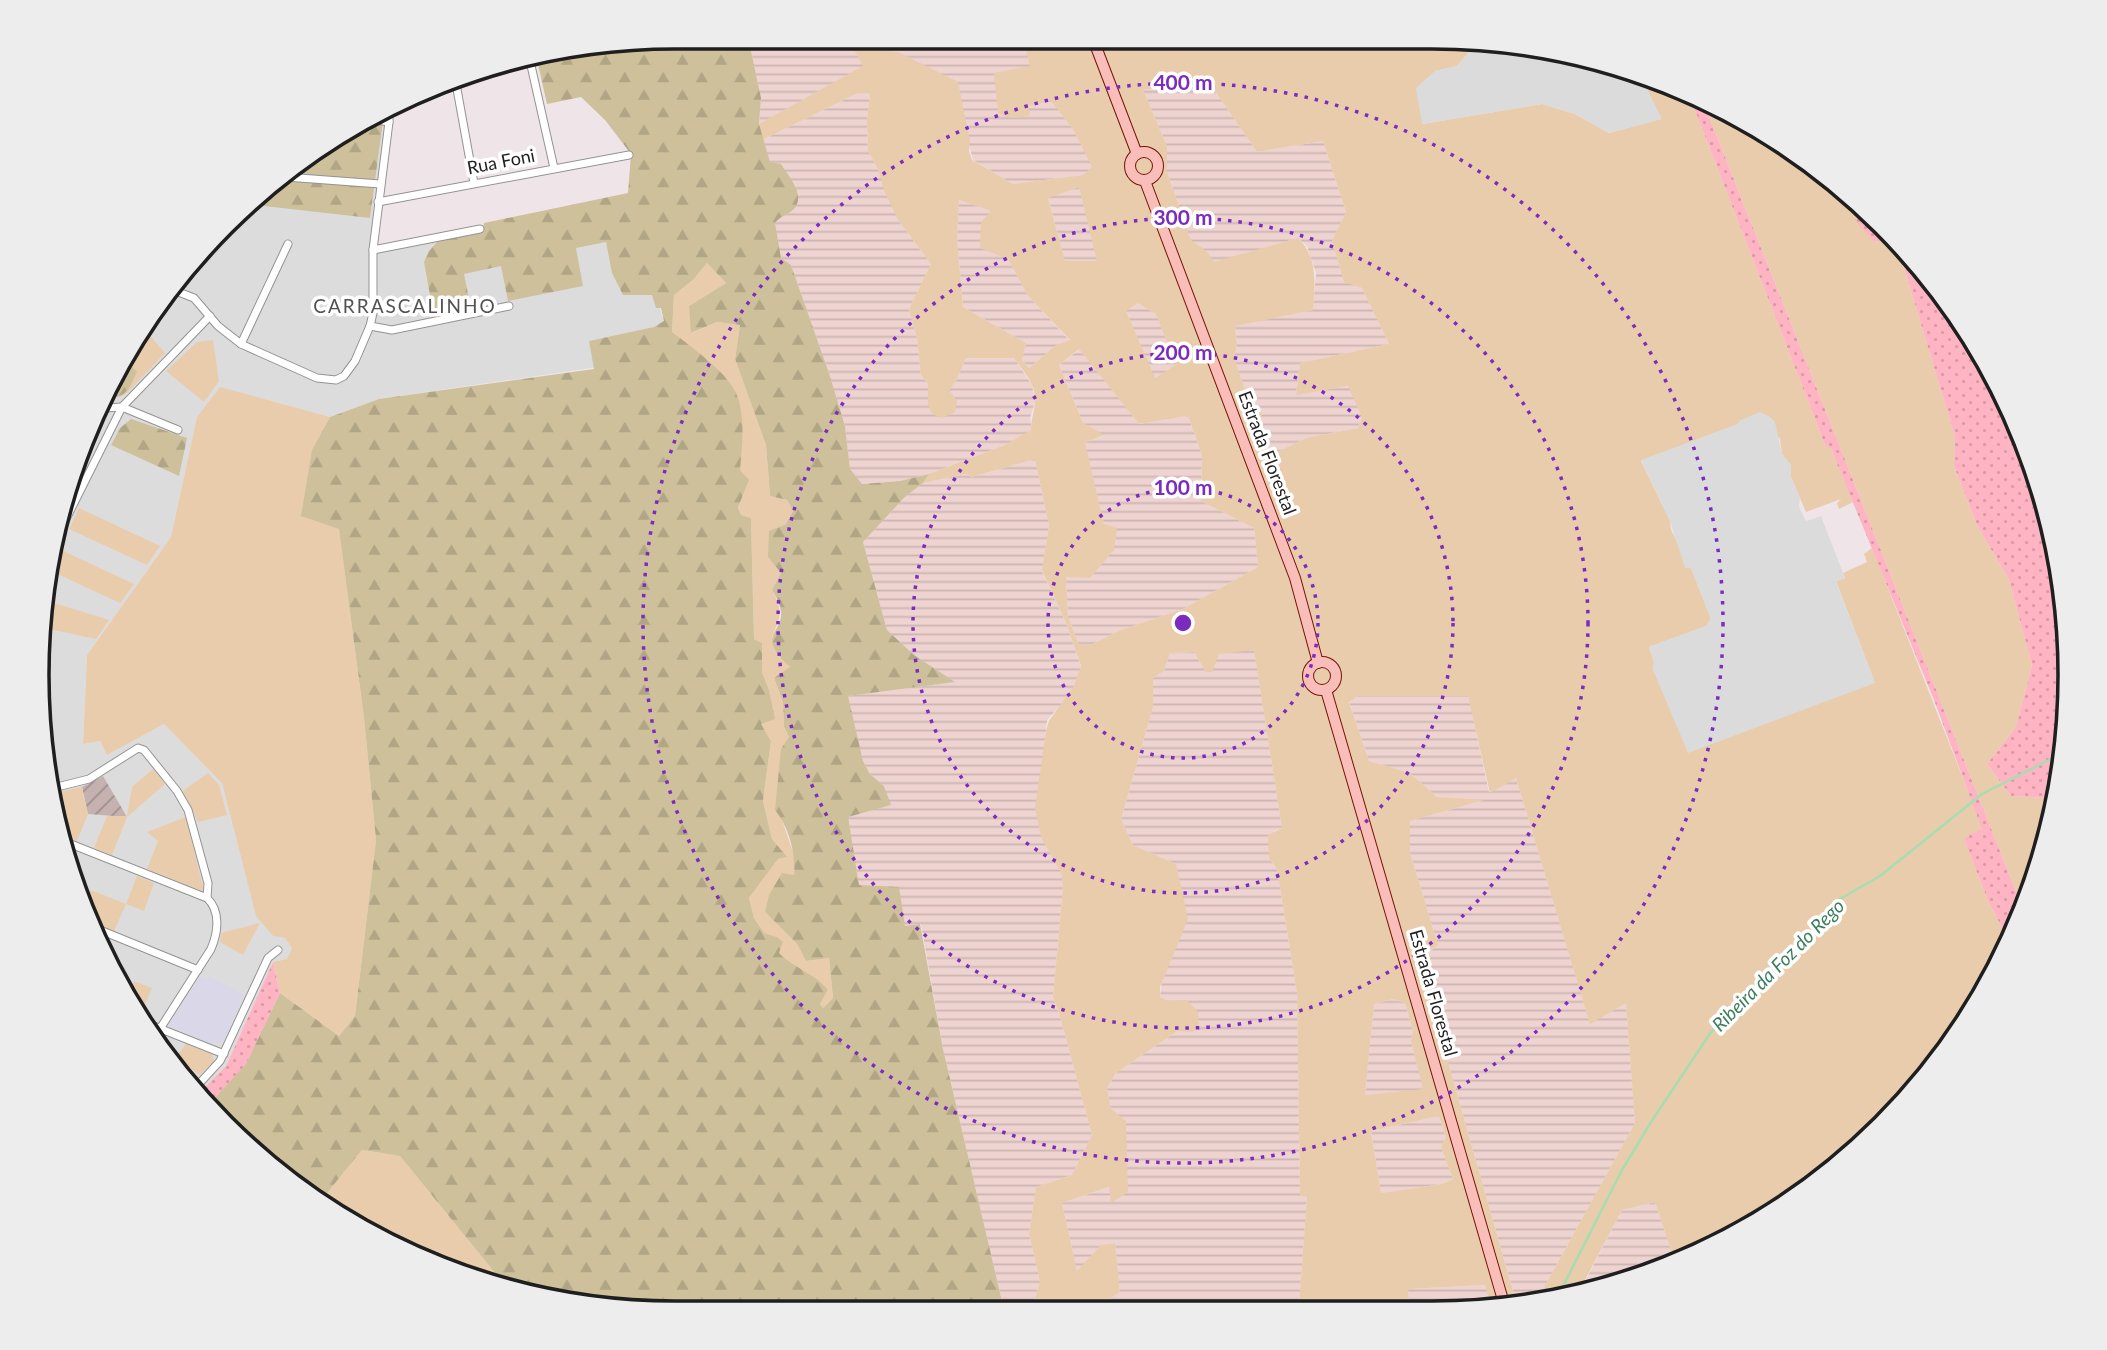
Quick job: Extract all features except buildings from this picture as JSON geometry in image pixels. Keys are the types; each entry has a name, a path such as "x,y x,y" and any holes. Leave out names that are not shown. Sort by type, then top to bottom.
{"main road":[{"path":"1096,49 1137,154"},
{"path":"1149,153 1155,157 1158,164 1153,178 1139,180 1130,170 1130,161 1137,154 1149,153"},
{"name":"Estrada Florestal","path":"1145,181 1295,578 1318,663"},
{"path":"1318,663 1327,663 1334,668 1335,682 1326,690 1311,684 1308,676 1311,667 1318,663"},
{"name":"Estrada Florestal","path":"1326,690 1502,1297"}],"street":[{"path":"531,66 554,168"},
{"path":"457,89 474,183"},
{"path":"179,292 194,298 229,336 241,344 308,375 327,380 344,376 350,370 370,326 374,298 373,250 389,119"},
{"path":"384,121 389,122"},
{"name":"Rua Foni","path":"378,202 629,155"},
{"path":"295,178 380,184"},
{"path":"373,250 480,229"},
{"path":"241,344 288,244"},
{"path":"370,326 392,330 509,306"},
{"path":"72,508 122,407 210,316"},
{"path":"110,408 122,407 178,430"},
{"path":"59,786 89,779 135,749 144,750 177,791 188,810 208,883 207,898"},
{"path":"72,845 207,898 213,904 216,915 211,949 160,1030"},
{"path":"105,932 198,970"},
{"path":"200,1083 224,1054 268,958 278,950"},
{"path":"162,1033 224,1054"}],"shaded area":[{"path":"751,49 854,49 864,66 759,124 761,98"},
{"path":"854,49 898,52 958,82 972,160 1013,184 1083,175 1092,167 1073,129 1051,101 1028,106 1030,115 1018,118 998,113 994,73 1030,66 1026,49 1471,50 1457,66 1435,71 1423,124 1542,104 1575,114 1609,133 1661,119 1646,87 1694,107 1825,445 1831,449 1853,502 1839,509 1837,503 1841,499 1806,512 1791,477 1791,465 1782,454 1780,438 1741,420 1738,424 1641,461 1691,568 1711,619 1706,626 1649,647 1654,662 1653,670 1875,683 1836,581 1845,578 1843,573 1867,562 1864,554 1872,548 1983,829 1965,837 1965,842 1989,903 2003,930 1974,988 1952,1023 1903,1088 1845,1146 1813,1172 1745,1217 1672,1253 1655,1202 1622,1210 1584,1282 1542,1291 1635,1123 1626,1003 1590,1024 1516,778 1490,793 1468,696 1358,696 1349,702 1369,761 1410,773 1437,797 1484,800 1410,821 1410,853 1438,945 1419,960 1514,1296 1489,1298 1485,1285 1408,1289 1409,1301 1299,1301 1307,1197 1300,1196 1297,993 1277,869 1269,858 1268,835 1282,828 1254,650 1219,654 1212,672 1206,672 1194,652 1170,653 1164,671 1153,678 1153,707 1121,819 1133,845 1176,864 1188,919 1160,987 1160,997 1169,1001 1187,1000 1198,1012 1199,1024 1193,1032 1177,1031 1116,1073 1107,1088 1111,1109 1126,1121 1128,1192 1111,1203 1109,1187 1062,1203 1077,1271 1101,1245 1115,1243 1120,1292 1106,1301 1034,1301 1040,1282 1029,1233 1036,1187 1072,1175 1092,1135 1053,997 1063,887 1061,872 1041,837 1035,808 1049,721 1074,686 1081,666 1066,623 1042,570 1049,525 1035,459 972,477 965,474 923,483 929,474 1005,445 1031,430 1034,390 1014,358 966,358 949,390 957,401 955,412 942,418 932,414 928,405 928,384 921,375 917,338 909,309 931,264 898,220 868,151 870,92 856,94 762,140 759,124 863,66","holes":["1208,81 1257,152 1323,141 1346,212 1332,241 1344,282 1362,288 1389,344 1300,363 1296,395 1348,386 1362,417 1358,428 1306,438 1269,456 1261,431 1262,414 1247,395 1234,358 1237,345 1235,326 1313,310 1312,262 1298,238 1214,262 1207,252 1189,237 1167,172 1167,146 1143,90","1079,187 1097,261 1065,261 1048,198","959,200 991,211 981,222 980,248 1008,259 1028,296 1070,340 1055,346 1029,368 1022,360 1026,343 963,307 957,238","1138,303 1156,314 1176,365 1155,378 1126,311","1079,349 1139,424 1188,416 1202,455 1201,501 1254,528 1258,567 1183,609 1118,631 1091,645 1079,645 1068,617 1066,577 1090,578 1114,550 1117,528 1104,524 1085,443 1104,435 1083,423 1059,365","1393,999 1405,1003 1413,1030 1411,1041 1423,1089 1365,1095 1374,1004","1439,1116 1446,1137 1441,1147 1453,1179 1442,1184 1381,1193 1371,1131"]},
{"path":"871,49 1026,49 1031,66 1028,106 1051,100 1073,129 1093,167 1083,175 1013,184 973,160 966,132 898,52"},
{"path":"1471,50 1554,61 1633,82 1646,87 1662,119 1609,133 1575,114 1542,104 1422,124 1416,88 1435,71 1457,66"},
{"path":"1208,81 1257,152 1323,141 1346,212 1332,241 1344,281 1362,288 1389,344 1300,363 1296,394 1349,386 1362,417 1358,428 1306,438 1269,456 1261,430 1262,414 1247,395 1234,358 1237,345 1235,325 1313,310 1316,273 1307,246 1298,238 1214,263 1207,252 1193,244 1187,236 1187,228 1167,172 1167,146 1143,90"},
{"path":"870,92 868,151 898,220 931,264 909,309 917,338 921,375 928,384 928,405 949,390 966,358 1014,358 1032,385 1035,402 1030,418 1032,430 1005,445 929,474 900,481 861,484 850,469 845,426 791,265 781,258 774,223 793,210 762,140 856,94"},
{"path":"1708,113 1745,133 1813,178 1860,218 1855,219 1874,242 1882,240 1902,261 1955,437 1954,466 1977,525 2009,580 2032,665 2016,727 1987,764 2011,796 2046,798 2037,837 2018,895"},
{"path":"388,119 375,248 569,207 630,197 673,356 379,399 330,417 221,388 197,417 171,537 87,655 83,744 100,741 107,755 164,724 222,783 256,915 273,936 285,938 292,948 287,959 273,962 226,1066 204,1088 178,1056 133,988 97,915 82,876 70,837 54,757 49,675 54,593 70,513 97,435 133,362 178,294 232,232 262,204 327,155"},
{"path":"1079,187 1098,261 1065,262 1048,197"},
{"path":"959,200 992,211 1008,259 1028,296 1070,341 1055,346 1029,368 1022,360 1026,343 963,307 957,238"},
{"path":"707,263 726,283 689,306 692,333 717,322 740,325 735,359 766,445 770,496 787,500 793,511 785,525 781,573 772,590 780,613 772,637 790,668 774,678 783,702 784,727 789,737 781,817 795,858 794,875 765,912 797,944 806,961 829,958 833,998 823,1008 820,1004 828,990 783,959 778,951 777,937 764,934 754,918 749,898 778,859 786,857 772,839 763,801 771,741 761,724 774,719 769,690 762,672 762,643 754,639 751,518 741,515 738,506 748,480 740,471 741,418 735,392 672,332 674,295 693,280"},
{"path":"1138,303 1156,314 1177,366 1154,378 1126,311"},
{"path":"150,335 165,353 122,396 114,398"},
{"path":"213,340 219,381 204,402 166,371 197,342"},
{"path":"1080,349 1139,424 1188,416 1202,455 1201,501 1254,528 1258,567 1183,609 1118,631 1091,645 1079,645 1068,617 1066,577 1104,524 1084,443 1103,436 1083,423 1059,365"},
{"path":"220,387 330,417 312,451 339,528 364,718 376,840 355,1016 339,1036 280,993 273,962 287,959 292,948 285,938 273,936 256,916 222,783 164,724 107,755 100,741 83,744 87,655 171,537 197,417"},
{"path":"1760,412 1775,422 1782,454 1791,465 1791,477 1800,498 1799,507 1806,521 1821,516 1845,578 1836,582 1875,683 1688,753 1653,670 1654,662 1649,647 1706,626 1711,619 1691,568 1685,568 1670,521 1641,460 1738,424"},
{"path":"1035,459 1049,525 1042,571 1066,623 1081,667 1074,686 1047,720 1042,767 1053,856 1061,872 1063,887 1053,997 1092,1135 1072,1175 1036,1187 1029,1233 1040,1282 1034,1301 1002,1301 943,1049 921,924 905,926 859,885 847,817 890,805 884,786 870,774 863,761 847,696 954,682 914,655 887,630 863,542 905,497 923,483 965,474 972,477"},
{"path":"79,508 160,546 147,565 69,529"},
{"path":"62,550 134,584 120,603 57,574"},
{"path":"53,603 109,620 96,639 50,629"},
{"path":"1254,649 1282,828 1274,831 1269,858 1277,869 1297,993 1300,1196 1307,1197 1299,1301 1106,1301 1120,1292 1115,1243 1101,1245 1077,1272 1062,1203 1110,1187 1111,1109 1107,1088 1116,1073 1177,1031 1193,1031 1169,1001 1160,997 1176,864 1133,845 1121,819 1153,707 1153,678 1164,671 1170,653 1194,652 1206,672 1219,654"},
{"path":"1468,695 1489,792 1516,778 1590,1023 1626,1002 1635,1123 1542,1291 1514,1296 1419,960 1438,945 1410,853 1409,821 1481,801 1437,797 1410,773 1369,761 1349,701 1358,696"},
{"path":"153,769 165,784 127,817 112,855 94,848 107,816 127,816 132,787"},
{"path":"208,773 219,785 227,815 198,822 183,791"},
{"path":"103,776 127,817 88,814 82,787"},
{"path":"82,787 88,814 77,841 70,839 60,792"},
{"path":"186,817 202,891 147,869 158,841 147,832"},
{"path":"137,876 154,883 144,911 126,904"},
{"path":"91,890 126,904 114,931 102,926 89,894"},
{"path":"260,923 243,955 220,942 221,933"},
{"path":"200,976 206,980 209,976 244,995 223,1042 215,1045 168,1026"},
{"path":"134,981 152,988 145,1006 133,988"},
{"path":"1393,999 1405,1003 1413,1030 1411,1041 1424,1090 1365,1095 1374,1004"},
{"path":"186,1044 212,1054 214,1061 199,1075 177,1055"},
{"path":"1439,1116 1446,1137 1441,1147 1453,1179 1442,1184 1381,1193 1371,1131"},
{"path":"362,1150 400,1156 497,1275 435,1253 398,1236 326,1194"},
{"path":"1655,1202 1672,1253 1585,1282 1622,1210"},
{"path":"1486,1285 1489,1298 1409,1301 1408,1289"}],"green space":[{"path":"751,49 761,98 759,124 770,162 781,164 792,181 798,199 793,210 775,223 781,258 791,265 830,376 845,426 850,469 862,484 900,481 929,474 863,542 887,630 914,655 955,682 848,696 863,761 870,774 884,786 891,805 848,817 859,885 899,887 905,926 920,924 943,1049 1002,1301 634,1300 593,1296 513,1280 497,1275 400,1156 362,1150 326,1194 262,1146 214,1099 246,1063 280,993 339,1036 355,1016 376,840 364,718 339,529 301,516 312,450 330,417 379,399 594,369 589,341 654,327 664,321 661,308 656,308 652,295 623,295 612,273 606,242 576,248 583,286 508,301 501,266 464,274 471,309 434,317 424,262 438,241 482,233 484,223 628,193 631,154 605,120 581,97 547,104 538,64 593,54 634,50","holes":["707,263 726,283 689,306 691,333 717,322 740,325 735,359 766,445 770,496 787,500 793,511 785,525 769,531 768,557 781,573 772,590 781,615 772,640 779,655 790,667 774,678 783,702 784,727 789,737 781,749 775,810 790,841 794,875 782,873 769,895 765,912 797,944 806,961 829,958 833,998 823,1008 820,1004 828,990 779,953 783,942 764,933 754,918 749,898 778,859 787,857 772,839 763,801 771,741 761,724 775,719 762,672 762,643 754,639 751,518 741,515 738,507 749,480 740,470 741,411 736,393 725,377 672,332 674,295 693,280"]},
{"path":"383,122 370,218 260,206 327,155"},
{"path":"131,366 137,372 130,387 115,397"},
{"path":"131,419 187,438 179,476 111,445 120,428"}],"sand":[{"path":"1694,107 1708,113 2018,895 2003,930 1989,903 1965,842 1965,837 1982,829 1934,700 1831,449 1825,445"},
{"path":"1860,218 1882,240 1874,242 1854,219"},
{"path":"1902,261 1929,294 1974,362 2010,435 2037,513 2053,593 2057,634 2057,716 2046,798 2011,796 1987,764 2016,727 2032,665 2009,580 1977,525 1954,466 1955,437"},
{"path":"273,962 280,993 246,1064 214,1099 204,1088 226,1066"}],"waterway":[{"name":"Ribeira da Foz do Rego","path":"1563,1287 1622,1170 1711,1032 1748,1000 1809,938 1833,903 1880,876 1982,794 2053,758"}],"district":[{"name":"CARRASCALINHO","path":"405,306"}]}
